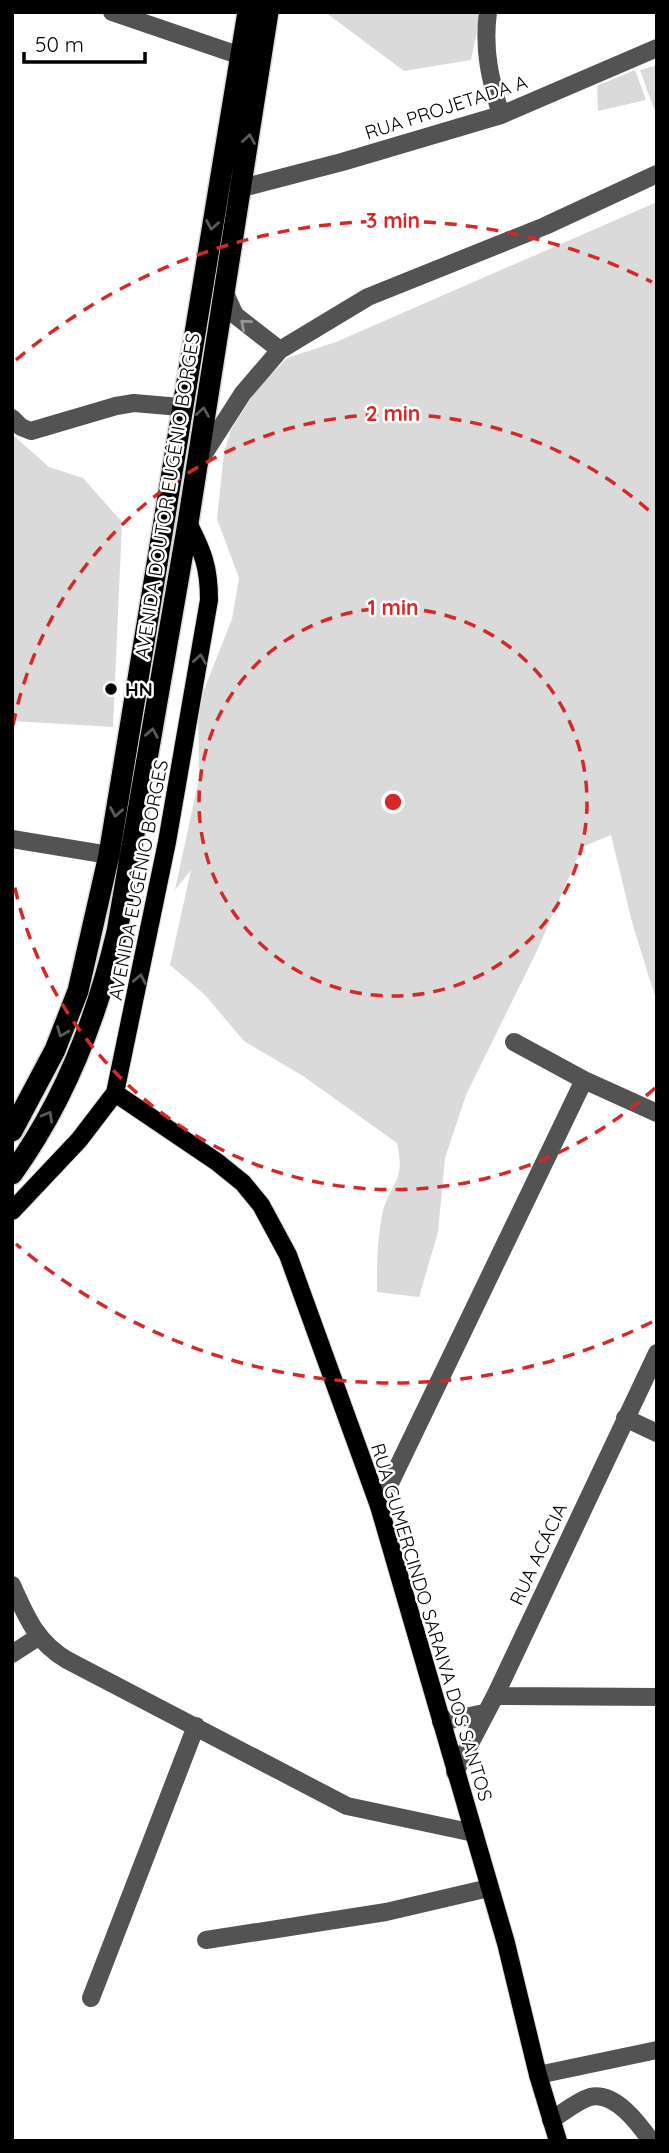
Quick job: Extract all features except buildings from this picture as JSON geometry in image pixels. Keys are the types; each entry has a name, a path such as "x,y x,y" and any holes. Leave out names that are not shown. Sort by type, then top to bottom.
{"highway":[{"name":"AVENIDA DOUTOR EUGÊNIO BORGES","path":"12,1131 55,1050 78,991 109,855 180,407 248,12"},
{"name":"AVENIDA DOUTOR EUGÊNIO BORGES","path":"12,1174 58,1097 83,1043 106,979 133,851 188,523 268,12"}],"main road":[{"name":"AVENIDA EUGÊNIO BORGES","path":"12,1211 79,1140 115,1093 167,842 209,600 209,571 202,549 188,523"},
{"name":"RUA GUMERCINDO SARAIVA DOS SANTOS","path":"115,1093 217,1161 243,1183 261,1205 288,1255 379,1506 454,1772 474,1833 552,2134"}],"street":[{"path":"112,12 241,56"},
{"path":"488,12 485,34 487,69 501,115"},
{"name":"RUA PROJETADA A","path":"242,188 342,163 501,115 657,48"},
{"path":"195,468 243,393 280,350 368,297 545,226 657,174"},
{"path":"223,289 235,315 280,350"},
{"path":"12,418 21,427 31,430 134,403 180,407"},
{"path":"12,839 109,855"},
{"path":"514,1042 584,1080 657,1113"},
{"path":"379,1506 584,1080"},
{"name":"RUA ACÁCIA","path":"454,1772 495,1696 657,1353"},
{"path":"625,1418 657,1433"},
{"path":"12,1585 38,1637 52,1651 67,1660 347,1806 474,1833"},
{"path":"12,1654 38,1637"},
{"path":"495,1696 657,1697"},
{"path":"441,1722 484,1713"},
{"path":"91,1998 196,1726"},
{"path":"206,1940 386,1912 489,1888"},
{"path":"538,2075 657,2050"},
{"path":"552,2134 587,2098 607,2099 621,2106 651,2141"}],"shaded area":[{"path":"325,12 481,12 471,60 404,71"},
{"path":"657,65 657,108 654,109 640,70"},
{"path":"635,70 646,100 598,111 597,86"},
{"path":"657,202 657,1003 632,922 611,835 582,847 536,953 466,1095 445,1158 438,1232 419,1297 377,1292 378,1244 382,1215 400,1167 397,1143 303,1076 244,1041 205,995 170,965 191,870 175,890 199,778 198,705 232,619 239,578 217,519 224,452 231,430 256,390 287,358 336,342"},
{"path":"12,434 49,467 83,478 122,522 113,727 12,721"}],"place":[{"name":"HN","path":"111,689"}]}
